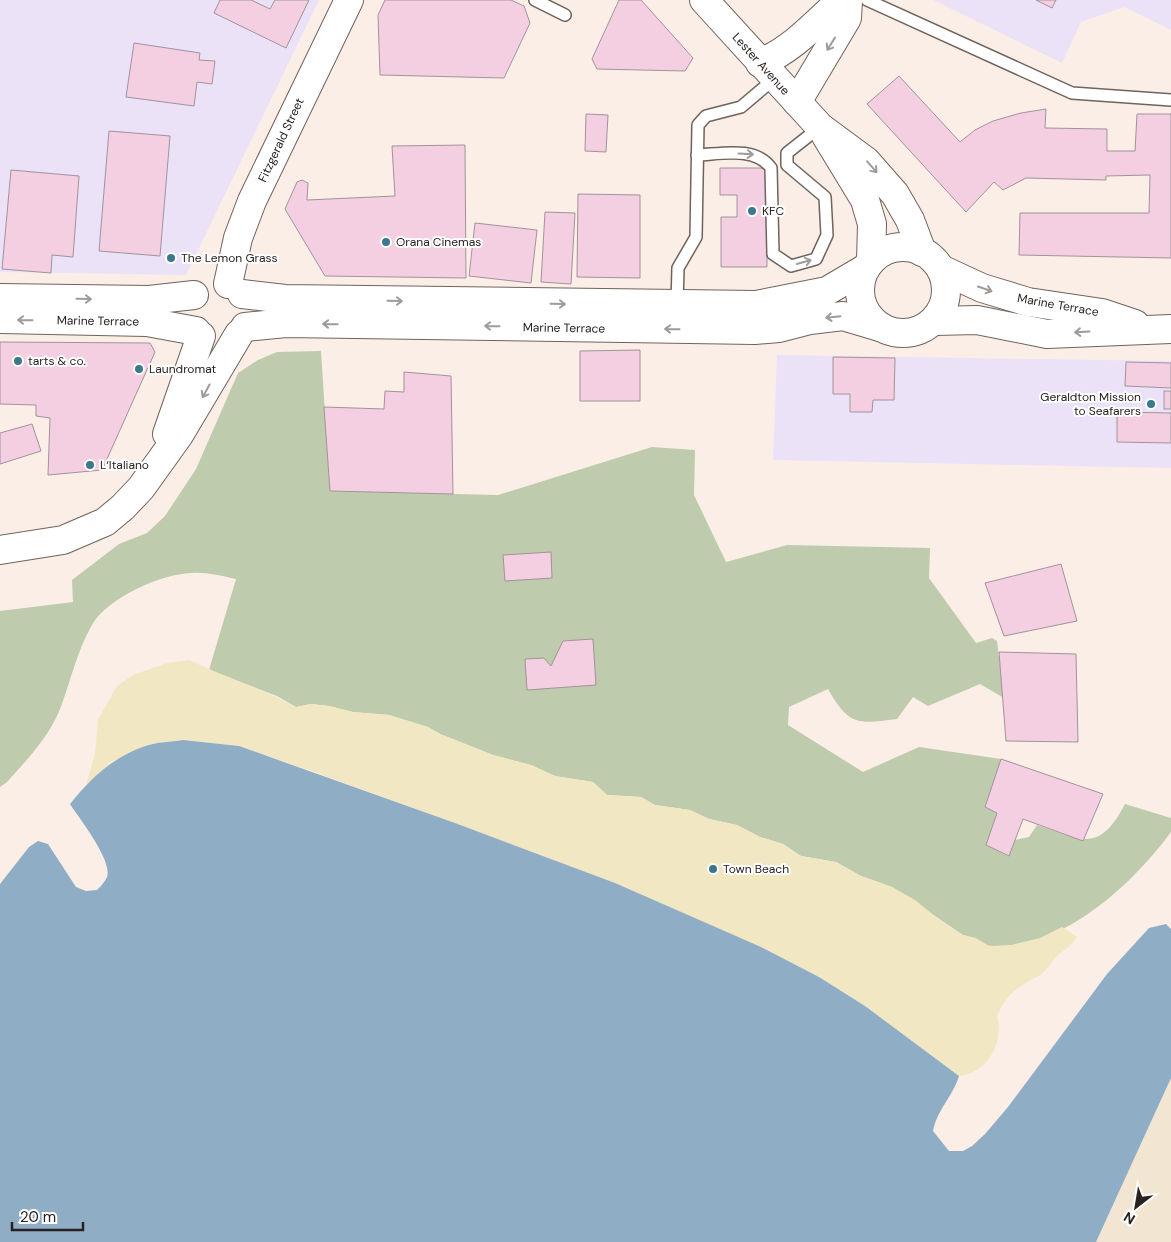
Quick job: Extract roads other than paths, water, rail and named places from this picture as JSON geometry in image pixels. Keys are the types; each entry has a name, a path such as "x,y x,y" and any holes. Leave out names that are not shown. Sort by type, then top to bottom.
{"street":[{"name":"Fitzgerald Street","path":"235,289 238,238 252,201 349,0"},
{"name":"Lester Avenue","path":"704,0 767,71 820,126 866,161 895,194 931,261"},
{"path":"767,71 773,58 795,42 840,0"},
{"path":"797,102 847,18 848,0"},
{"name":"Lester Avenue","path":"820,126 865,200 872,224 868,264"},
{"path":"895,248 912,248 931,261 946,282 946,296 942,309 934,321 922,329 908,333 894,332 880,327 869,318 862,306 860,286 868,264 880,254 895,248"},
{"name":"Marine Terrace","path":"931,261 982,288 1028,302 1102,312 1160,329"},
{"name":"Marine Terrace","path":"235,289 285,299 677,306 756,305 827,291 868,264"},
{"path":"0,550 63,540 87,531 104,522 123,507 141,488 155,465 179,435 242,330 248,310 235,289 209,284 194,296 190,305 189,315 198,334 216,342 233,339 242,330"},
{"name":"Marine Terrace","path":"0,298 149,300 194,296"},
{"name":"Marine Terrace","path":"242,330 286,323 755,330 779,328 810,320 842,316 880,327"},
{"name":"Marine Terrace","path":"0,319 147,322 198,334"},
{"name":"Marine Terrace","path":"934,321 978,320 1047,334 1160,329"},
{"path":"155,465 198,334"}],"lane":[{"path":"534,0 565,15"},
{"path":"867,0 1072,93 1171,100"},
{"path":"677,306 678,268 696,237 698,125 706,116 740,107 767,71"},
{"path":"697,155 752,154 764,159 771,168 773,254 791,266 816,259 827,235 825,197 787,165 787,153 820,126"}],"water":[{"path":"183,740 239,746 455,823 615,883 761,947 819,977 865,1006 959,1076 938,1116 933,1131 949,1151 963,1151 972,1146 985,1134 1008,1107 1107,974 1149,928 1166,924 1171,929 1171,1078 1096,1242 0,1242 0,884 29,847 38,841 48,844 76,887 86,891 97,890 104,883 108,870 94,840 70,804 103,769 123,756 150,745"}],"place":[{"name":"KFC","path":"752,211"},
{"name":"Orana Cinemas","path":"386,242"},
{"name":"The Lemon Grass","path":"171,258"},
{"name":"tarts & co.","path":"18,361"},
{"name":"Laundromat","path":"139,369"},
{"name":"Geraldton Mission to Seafarers","path":"1151,404"},
{"name":"L‘Italiano","path":"90,465"},
{"name":"Town Beach","path":"713,869"}]}
